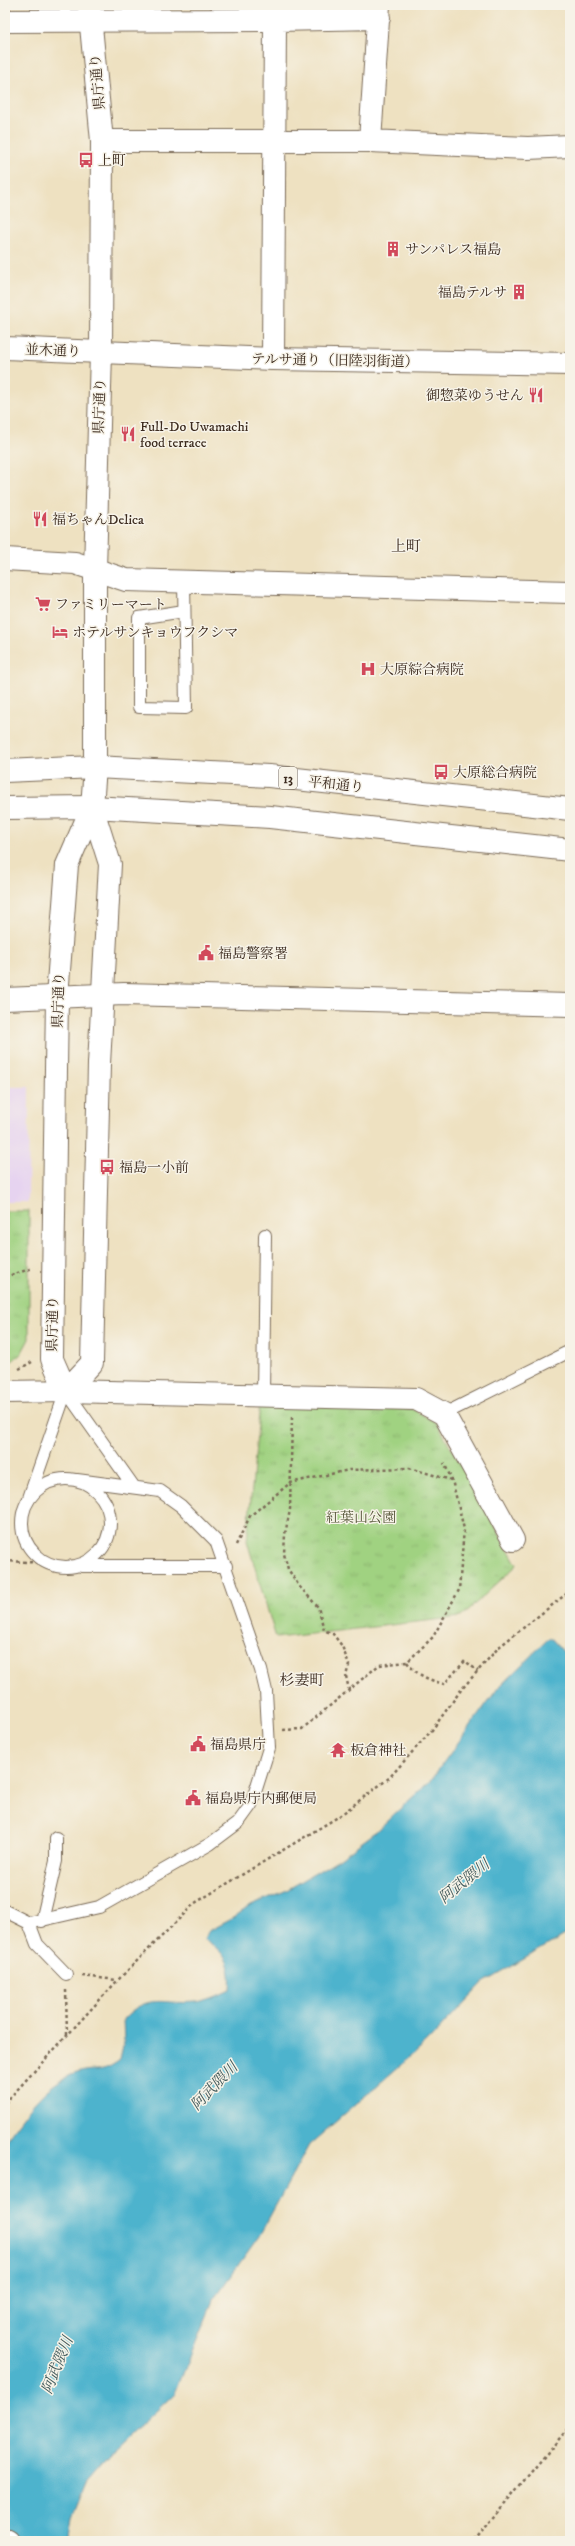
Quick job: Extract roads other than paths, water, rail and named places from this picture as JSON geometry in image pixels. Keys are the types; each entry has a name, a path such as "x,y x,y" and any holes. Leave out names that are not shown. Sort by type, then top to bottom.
{"main road":[{"path":"5,21 90,14 275,20 379,12 370,141"},
{"name":"県庁通り","path":"90,14 102,141 101,352 95,570 95,767 92,808 67,865 57,997 52,1359 66,1391 92,1363 102,994 110,864 92,808"},
{"path":"273,359 273,142 275,20"},
{"path":"102,141 370,141 528,148 570,146"},
{"name":"並木通り","path":"5,348 101,352"},
{"name":"テルサ通り（旧陸羽街道）","path":"101,352 273,359 570,364"},
{"path":"5,559 75,563 126,580 570,592"},
{"name":"平和通り","path":"5,771 95,767 269,776 570,809"},
{"path":"5,808 92,808 270,817 570,850"},
{"path":"5,999 102,994 570,1005"},
{"path":"5,1392 66,1391 416,1399 444,1414 513,1540"}],"lane":[{"path":"184,582 186,708 139,706 138,618 184,611"},
{"path":"263,1396 265,1235"},
{"path":"444,1414 570,1351"},
{"path":"66,1391 134,1487"},
{"path":"66,1391 23,1516 22,1530 27,1544 36,1555 47,1563 61,1567 226,1566"},
{"path":"5,1911 29,1923 100,1907 210,1844 238,1823 251,1805 269,1748 266,1691 261,1670 226,1566 216,1541 181,1506 160,1491 77,1480 62,1480 48,1483 36,1491 27,1502"},
{"path":"76,1566 89,1561 100,1551 108,1539 110,1524 108,1510 101,1497 90,1487 77,1480"},
{"path":"42,1921 56,1861 56,1838"},
{"path":"29,1923 37,1944 66,1974"}],"water":[{"name":"阿武隈川","path":"550,1637 570,1659 570,1932 483,1983 427,2042 309,2145 259,2236 214,2299 175,2393 109,2456 87,2481 72,2518 68,2541 5,2541 5,2141 36,2101 55,2084 65,2078 83,2071 108,2068 120,2060 124,2041 123,2019 132,2011 141,2005 149,2003 204,2000 213,1998 230,1990 230,1973 226,1960 218,1949 204,1939 207,1932 230,1920 251,1905 285,1891 339,1859 373,1834 430,1781 498,1688"}],"place":[{"name":"上町","path":"86,160"},
{"name":"サンパレス福島","path":"393,249"},
{"name":"福島テルサ","path":"519,292"},
{"name":"御惣菜ゆうせん","path":"536,395"},
{"name":"Full-Do Uwamachi food terrace","path":"128,434"},
{"name":"福ちゃんDelica","path":"40,519"},
{"name":"ファミリーマート","path":"43,604"},
{"name":"ホテルサンキョウフクシマ","path":"60,632"},
{"name":"大原綜合病院","path":"368,669"},
{"name":"大原総合病院","path":"441,772"},
{"name":"福島警察署","path":"206,953"},
{"name":"福島一小前","path":"107,1167"},
{"name":"福島県庁","path":"198,1744"},
{"name":"板倉神社","path":"338,1750"},
{"name":"福島県庁内郵便局","path":"193,1798"}],"district":[{"name":"上町","path":"406,546"},
{"name":"杉妻町","path":"302,1680"}],"park label":[{"name":"紅葉山公園","path":"361,1517"}]}
